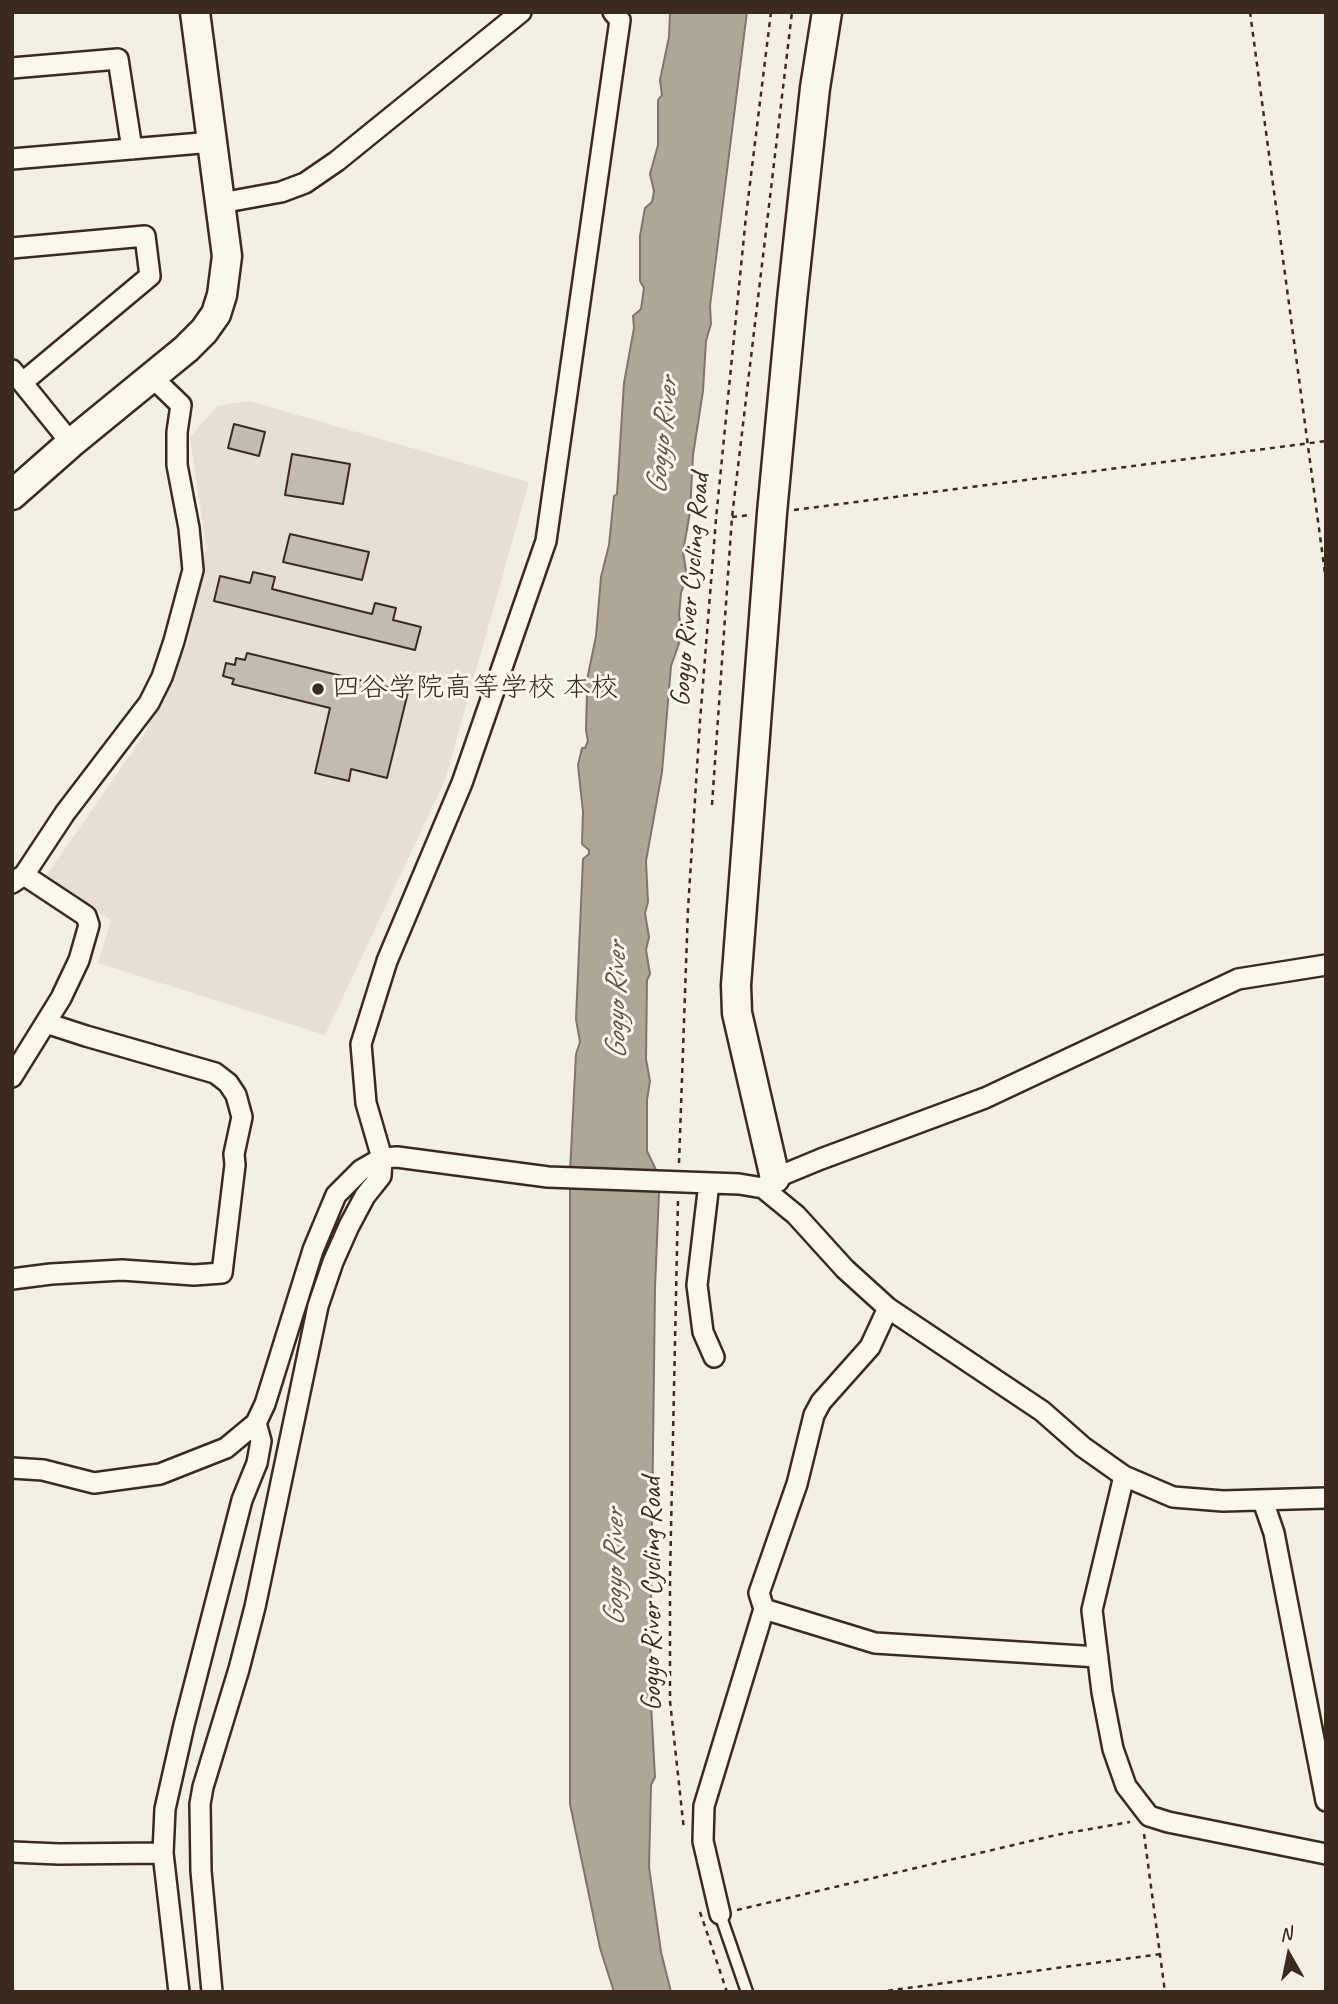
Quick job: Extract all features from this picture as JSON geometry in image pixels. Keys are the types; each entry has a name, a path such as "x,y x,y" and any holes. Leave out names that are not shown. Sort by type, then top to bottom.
{"street":[{"path":"12,495 186,349 216,314 226,274 227,257 195,12"},
{"path":"220,203 281,192 305,183 337,161 521,12"},
{"path":"212,1992 200,1849 200,1804 203,1787 255,1607 318,1306 349,1226 365,1196 381,1176 382,1158 366,1103 360,1044 387,961 462,783 546,541 620,20 613,12"},
{"path":"827,12 815,88 772,513 736,985 737,1013 769,1183 845,1269 888,1308 1042,1411 1083,1447 1124,1476 1172,1497 1263,1501 1326,1498"},
{"path":"12,68 118,59 132,149"},
{"path":"12,159 213,142"},
{"path":"12,248 145,236 150,276 17,376 71,443"},
{"path":"12,1077 61,998 79,960 89,919 18,879 149,703 162,677 193,570 189,528 177,465 177,432 181,405 152,377"},
{"path":"12,1468 43,1470 94,1483 160,1474 226,1448 256,1423 265,1404 313,1250 336,1195 360,1170 382,1158 405,1158 548,1178 675,1173 709,1183 769,1183 985,1098 1238,979 1326,965"},
{"path":"12,1279 122,1270 194,1275 222,1273 234,1154 242,1117 236,1095 228,1083 215,1073 46,1023"},
{"path":"709,1183 697,1284 703,1332 714,1357"},
{"path":"720,1914 704,1841 704,1806 764,1609 758,1593 797,1484 814,1415 821,1402 870,1348 888,1308"},
{"path":"183,1990 163,1853 165,1810 242,1500 257,1462 261,1441 256,1423"},
{"path":"1124,1476 1092,1610 1102,1692 1119,1770 1146,1818 1326,1854"},
{"path":"1263,1501 1274,1533 1326,1801"},
{"path":"764,1609 875,1643 1098,1657"},
{"path":"12,1852 163,1853"}],"lane":[{"path":"720,1914 747,1992"}],"path":[{"name":"Gogyo River Cycling Road","path":"675,1173 699,721 742,257 771,12"},
{"path":"712,805 732,517 792,12"},
{"path":"1251,12 1326,580"},
{"path":"772,513 1326,442"},
{"name":"Gogyo River Cycling Road","path":"678,1201 670,1701 686,1836"},
{"path":"720,1914 1056,1835 1146,1818 1165,1992"},
{"path":"698,1903 727,1992"},
{"path":"878,1992 1161,1954"}],"shaded area":[{"name":"四谷学院高等学校 本校","path":"249,401 529,482 445,780 325,1035 98,963 111,920 44,879 144,735 188,642 206,547 190,437 217,406"}],"water":[{"name":"Gogyo River","path":"670,12 747,12 710,306 711,324 706,341 703,391 693,455 690,512 683,552 687,576 681,593 679,615 682,635 671,666 662,772 646,861 648,902 645,913 649,937 646,950 650,974 647,980 646,1059 650,1081 647,1100 647,1151 657,1172 659,1192 655,1288 650,1686 655,1777 651,1785 649,1867 661,1952 671,1992 614,1992 600,1948 570,1804 570,1172 576,1054 580,1042 576,1019 583,859 589,854 589,850 582,844 583,812 578,765 582,748 585,748 588,741 587,693 583,686 573,684 587,680 596,636 601,577 609,545 614,496 617,494 624,383 634,328 633,316 641,309 644,288 640,281 640,236 645,208 652,202 654,191 650,174 658,145 658,100 662,95 660,80 669,37"}],"building":[{"path":"234,424 265,432 259,456 228,448"},
{"path":"292,454 350,464 343,504 285,495"},
{"path":"290,534 369,552 362,580 283,562"},
{"path":"253,572 275,577 272,589 372,614 375,603 396,608 393,620 421,627 415,650 214,601 220,576 250,583"},
{"path":"247,653 408,692 387,778 351,769 349,781 315,773 330,708 232,684 234,679 223,676 226,663 235,665 236,658 245,660"}],"place":[{"name":"四谷学院高等学校 本校","path":"318,689"}]}
